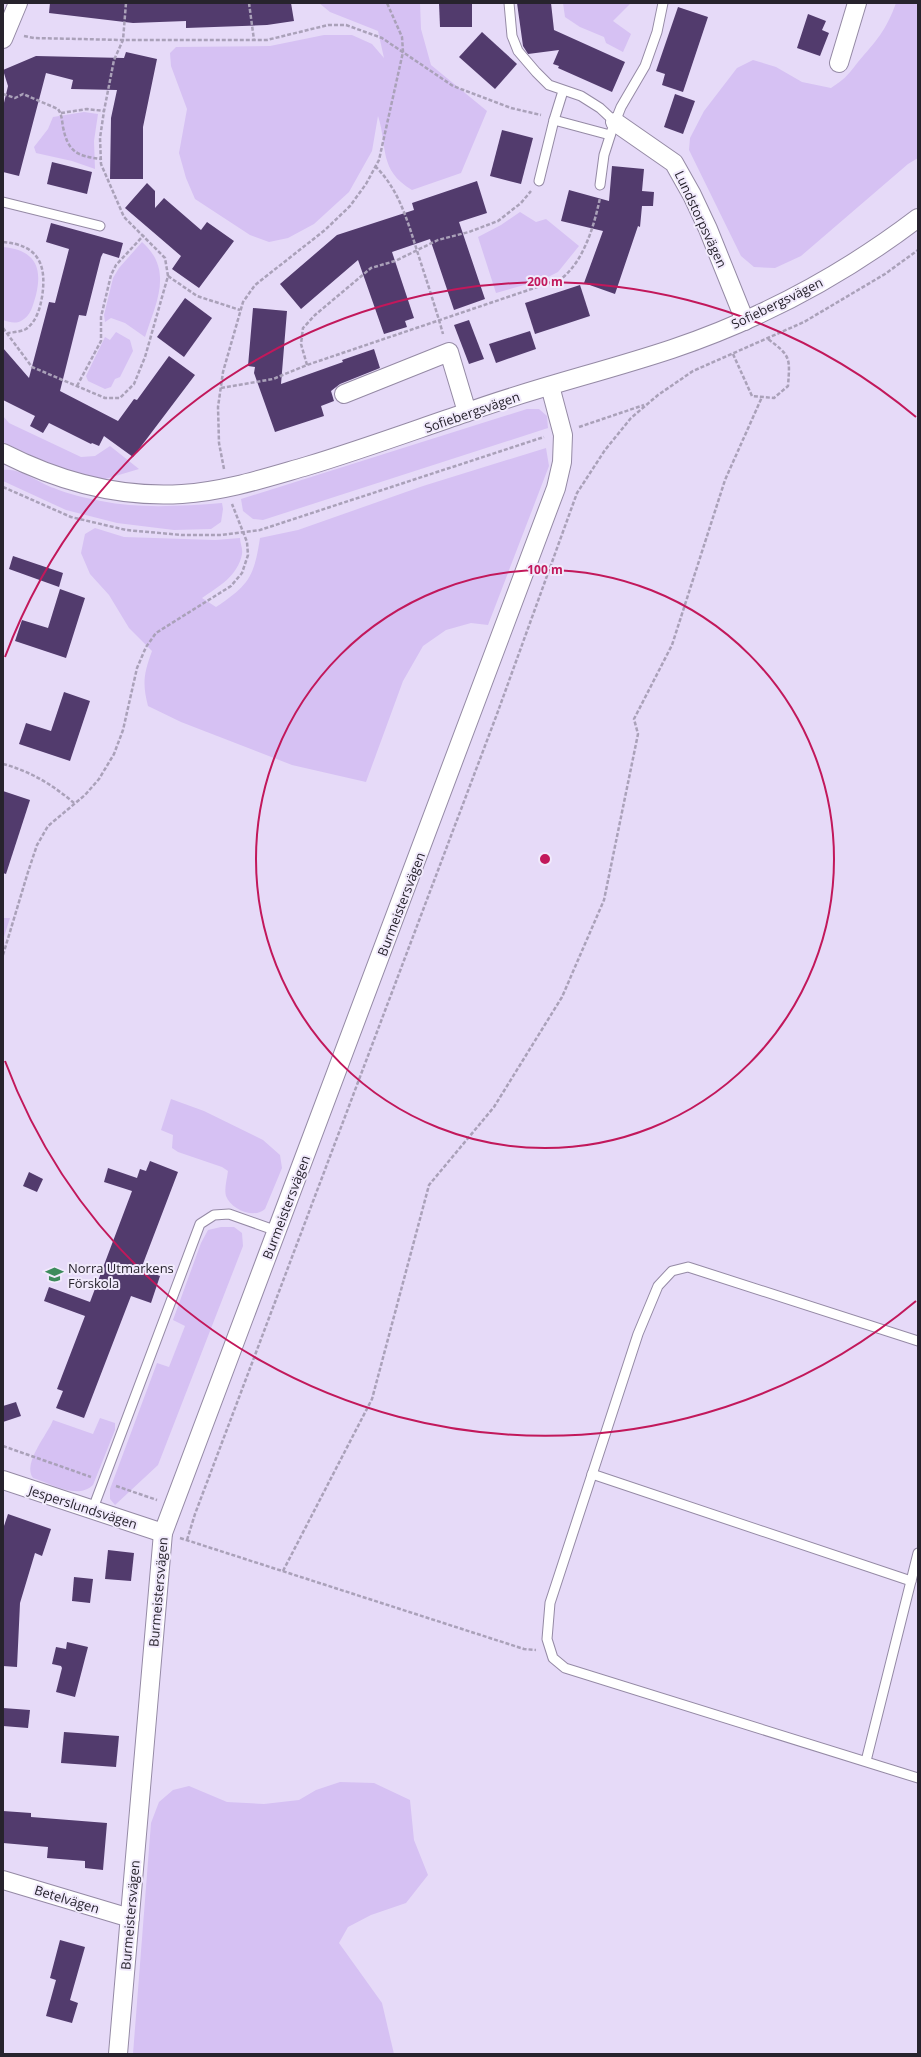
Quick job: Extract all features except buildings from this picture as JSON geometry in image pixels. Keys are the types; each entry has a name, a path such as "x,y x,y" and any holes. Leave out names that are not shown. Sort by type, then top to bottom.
{"street":[{"path":"4,34 18,3"},
{"path":"839,63 856,3"},
{"name":"Lundstorpsvägen","path":"613,129 674,163 708,229 745,321"},
{"name":"Sofiebergsvägen","path":"3,453 28,466 69,481 99,489 139,494 200,492 250,483 389,441 467,412 672,348 745,321 806,292 878,249 918,218"},
{"path":"344,394 449,352 467,412"},
{"name":"Burmeistersvägen","path":"118,2054 163,1533 556,488 562,462 563,435 550,386"},
{"name":"Jesperslundsvägen","path":"3,1480 92,1511 163,1533"},
{"name":"Betelvägen","path":"3,1880 130,1918"}],"lane":[{"name":"Lundstorpsvägen","path":"509,3 512,36 518,51 549,85 581,96 600,108 613,129"},
{"path":"600,185 604,155 613,129 621,107 645,66 657,32 663,3"},
{"path":"539,181 554,120 563,91"},
{"path":"554,120 613,129"},
{"path":"3,202 100,226"},
{"path":"92,1511 200,1224 214,1215 229,1214 277,1231"},
{"path":"918,1341 688,1267 672,1271 658,1286 638,1334 550,1603 547,1639 553,1658 565,1668 918,1778"},
{"path":"592,1474 911,1581"},
{"path":"866,1761 918,1554"}],"path":[{"path":"3,328 32,367 105,398 120,398 134,384 145,356 168,276 165,258 124,216 101,164 100,138 104,111 114,60 123,40 126,3"},
{"path":"249,3 254,40"},
{"path":"224,471 219,443 218,407 223,372 243,302 255,285 325,230 350,206 379,160 403,52 402,37 387,3"},
{"path":"4,34 34,38 123,40 267,40 328,25 346,25 382,38 453,86 512,108 554,120"},
{"path":"3,94 14,98 23,94 52,106 61,113 66,139 71,149 78,155 101,159"},
{"path":"61,113 87,109 104,111"},
{"path":"375,166 395,191 417,251 449,352"},
{"path":"307,366 301,344 303,328 315,315 358,278 372,268 395,261 438,240 469,232 498,221 521,203 539,181"},
{"path":"221,388 273,380 307,366 561,279 571,271 582,251 596,216 601,194 600,185"},
{"path":"77,386 101,341 101,317 111,275 116,265 144,235"},
{"path":"3,242 17,244 38,258 43,267 45,279 41,305 35,320 26,329 18,332 7,333"},
{"path":"187,1540 195,1514 371,1044 497,714 577,493 605,450 631,418 647,404 693,371 804,322 885,274 918,250"},
{"path":"168,276 197,296 240,310"},
{"path":"734,354 752,396 774,398 788,386 789,366 786,352 768,339"},
{"path":"283,1571 372,1399 429,1185 494,1107 562,997 604,900 638,734 634,719 672,645 725,480 762,397"},
{"path":"578,428 647,404"},
{"path":"3,487 71,517 126,530 182,535 221,535 260,530 493,452 550,435"},
{"path":"3,955 37,844 48,826 99,779 114,754 123,730 137,668 146,646 156,633 231,586 242,573 248,555 244,532 231,502"},
{"path":"3,764 37,776 58,789 74,803"},
{"path":"163,1533 524,1649 550,1650"}],"shaded area":[{"path":"319,3 420,3 421,29 431,65 487,111 461,173 412,190 401,182 389,166 378,116 372,151 349,192 314,224 288,238 269,242 250,235 195,199 186,178 179,153 187,109 171,66 170,53 176,47 270,46 324,35 352,35 372,44 384,58 378,31 330,12"},
{"path":"563,3 631,3 613,21 631,34 623,52 606,43 604,37 580,27 565,17"},
{"path":"896,3 918,3 918,158 908,164 801,256 775,268 754,267 741,256 689,150 690,138 704,111 737,68 753,60 776,67 802,82 831,88 846,76 875,41 888,21"},
{"path":"84,112 98,114 94,141 95,169 72,161 36,153 34,147 48,129 53,117"},
{"path":"520,212 536,222 546,219 579,246 558,272 542,280 496,293 478,237 501,225"},
{"path":"142,242 152,253 158,264 160,275 160,287 154,312 145,337 125,323 111,318 105,322 104,315 113,278 119,268"},
{"path":"3,247 14,249 29,256 34,261 37,268 38,285 33,306 27,316 21,321 10,322 3,320"},
{"path":"116,332 130,340 133,351 120,377 115,379 111,387 105,389 88,381 86,376 105,337 110,340"},
{"path":"527,409 539,409 547,416 548,428 263,520 253,519 243,511 241,499"},
{"path":"3,416 9,423 81,457 95,456 110,446 139,469 102,480 54,466 3,442"},
{"path":"546,448 549,466 488,625 471,623 446,630 423,646 403,681 366,782 292,765 181,722 148,706 145,691 145,678 152,651 129,628 109,595 90,574 81,553 85,534 95,528 124,537 215,540 240,538 242,554 236,569 232,575 202,598 216,607 243,586 248,579 255,562 260,538 298,530 423,486"},
{"path":"3,470 22,473 48,486 71,494 116,504 161,506 222,503 223,509 221,522 211,529 174,530 117,523 66,510 3,481"},
{"path":"3,918 10,918 3,940"},
{"path":"171,1099 204,1111 263,1140 280,1155 282,1168 265,1209 261,1212 250,1213 238,1209 229,1201 225,1193 228,1171 222,1167 178,1152 172,1148 173,1135 161,1130"},
{"path":"221,1227 234,1227 242,1233 243,1246 158,1465 115,1505 110,1499 110,1489 157,1363 169,1367 185,1326 173,1320 201,1243 208,1230"},
{"path":"100,1418 115,1423 115,1430 93,1485 80,1491 72,1491 56,1487 33,1478 30,1472 33,1457 53,1420 93,1434"},
{"path":"340,1782 374,1783 410,1800 414,1840 428,1875 406,1903 371,1915 348,1927 339,1943 382,2003 394,2054 133,2054 151,1823 159,1802 173,1790 189,1786 227,1802 264,1804 299,1800 316,1790"}],"place":[{"name":"Norra Utmarkens Förskola","path":"55,1275"}]}
